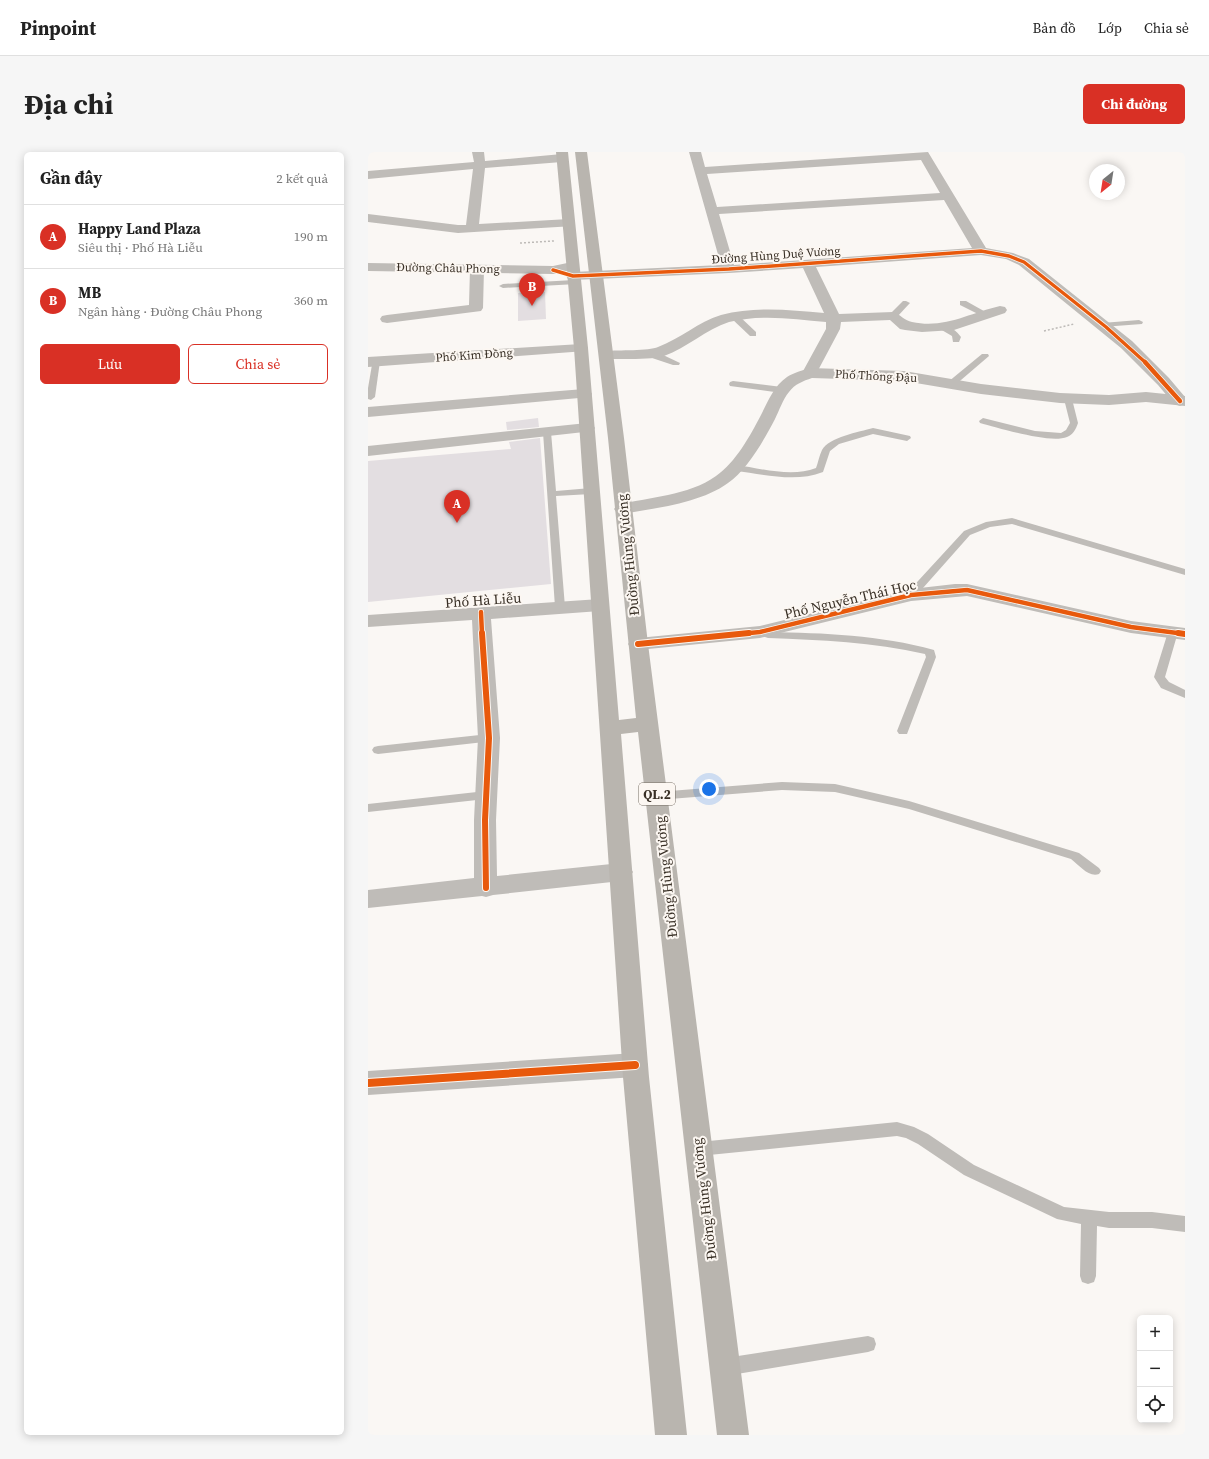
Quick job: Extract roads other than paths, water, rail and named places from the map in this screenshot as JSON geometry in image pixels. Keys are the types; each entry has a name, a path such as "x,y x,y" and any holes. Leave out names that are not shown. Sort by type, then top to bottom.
{"main road":[{"path":"575,154 568,274 581,348 635,1064 671,1435"},
{"name":"Đường Hùng Vương","path":"575,154 596,270 688,1072 699,1149 733,1435"},
{"path":"609,728 648,724"}],"street":[{"path":"695,152 727,264"},
{"path":"368,175 479,158 575,154"},
{"path":"701,171 923,154 977,247 1016,258 1098,322 1167,384 1183,401"},
{"path":"472,228 479,158"},
{"path":"713,211 948,196"},
{"path":"368,218 444,228 570,231"},
{"name":"Đường Hùng Duệ Vương","path":"727,264 808,264 977,247"},
{"name":"Đường Hùng Duệ Vương","path":"568,274 596,270 727,264 977,247"},
{"path":"808,264 833,324 810,373"},
{"name":"Đường Châu Phong","path":"368,267 477,269 568,274"},
{"path":"387,319 476,308 477,269"},
{"path":"888,331 905,326 922,328 954,326 994,312"},
{"path":"606,355 660,352 708,326 734,316 775,313 864,331"},
{"path":"833,324 892,316 905,326"},
{"name":"Phố Kim Đồng","path":"372,362 581,348"},
{"name":"Phố Thông Đậu","path":"623,508 679,498 702,490 722,480 734,468 759,434 782,390 793,380 810,373 890,375 1034,396 1068,399 1109,400 1146,397 1183,401"},
{"path":"369,405 584,394"},
{"path":"368,451 587,428"},
{"name":"Phố Nguyễn Thái Học","path":"638,644 760,632 911,595 955,590 967,590 1131,627 1179,633"},
{"name":"Phố Hà Liễu","path":"368,621 481,612 600,605"},
{"path":"481,612 489,738 486,795 486,888"},
{"path":"368,899 486,888 621,872"},
{"path":"368,1083 635,1064"}],"lane":[{"path":"503,286 568,274"},
{"path":"892,316 906,303"},
{"path":"963,303 994,312"},
{"path":"734,316 754,334"},
{"path":"1098,322 1139,322"},
{"path":"943,327 955,334 957,337 956,340"},
{"path":"642,353 658,356 676,363"},
{"path":"951,384 985,356"},
{"path":"369,405 372,362"},
{"path":"733,384 782,390"},
{"path":"983,421 1062,436 1068,433 1074,423 1068,399"},
{"path":"734,468 797,476 814,473 820,470 826,451 836,442 873,431 907,438"},
{"path":"547,432 560,607"},
{"path":"552,494 591,491"},
{"path":"911,595 967,532 976,527 997,522 1012,522 1185,572"},
{"path":"760,632 768,635 840,637 903,645 930,652 930,657 903,731"},
{"path":"1179,633 1159,677 1165,685 1185,694"},
{"path":"378,750 489,738"},
{"path":"657,796 782,786 834,788 909,805 1075,856 1095,871"},
{"path":"368,808 486,795"},
{"path":"699,1149 897,1128 923,1139 969,1170 1062,1214 1108,1220 1152,1220 1185,1224"},
{"path":"1088,1276 1089,1217"},
{"path":"725,1367 868,1344"}],"place":[{"name":"MB","path":"532,306"},
{"name":"Happy Land Plaza","path":"457,523"}]}
